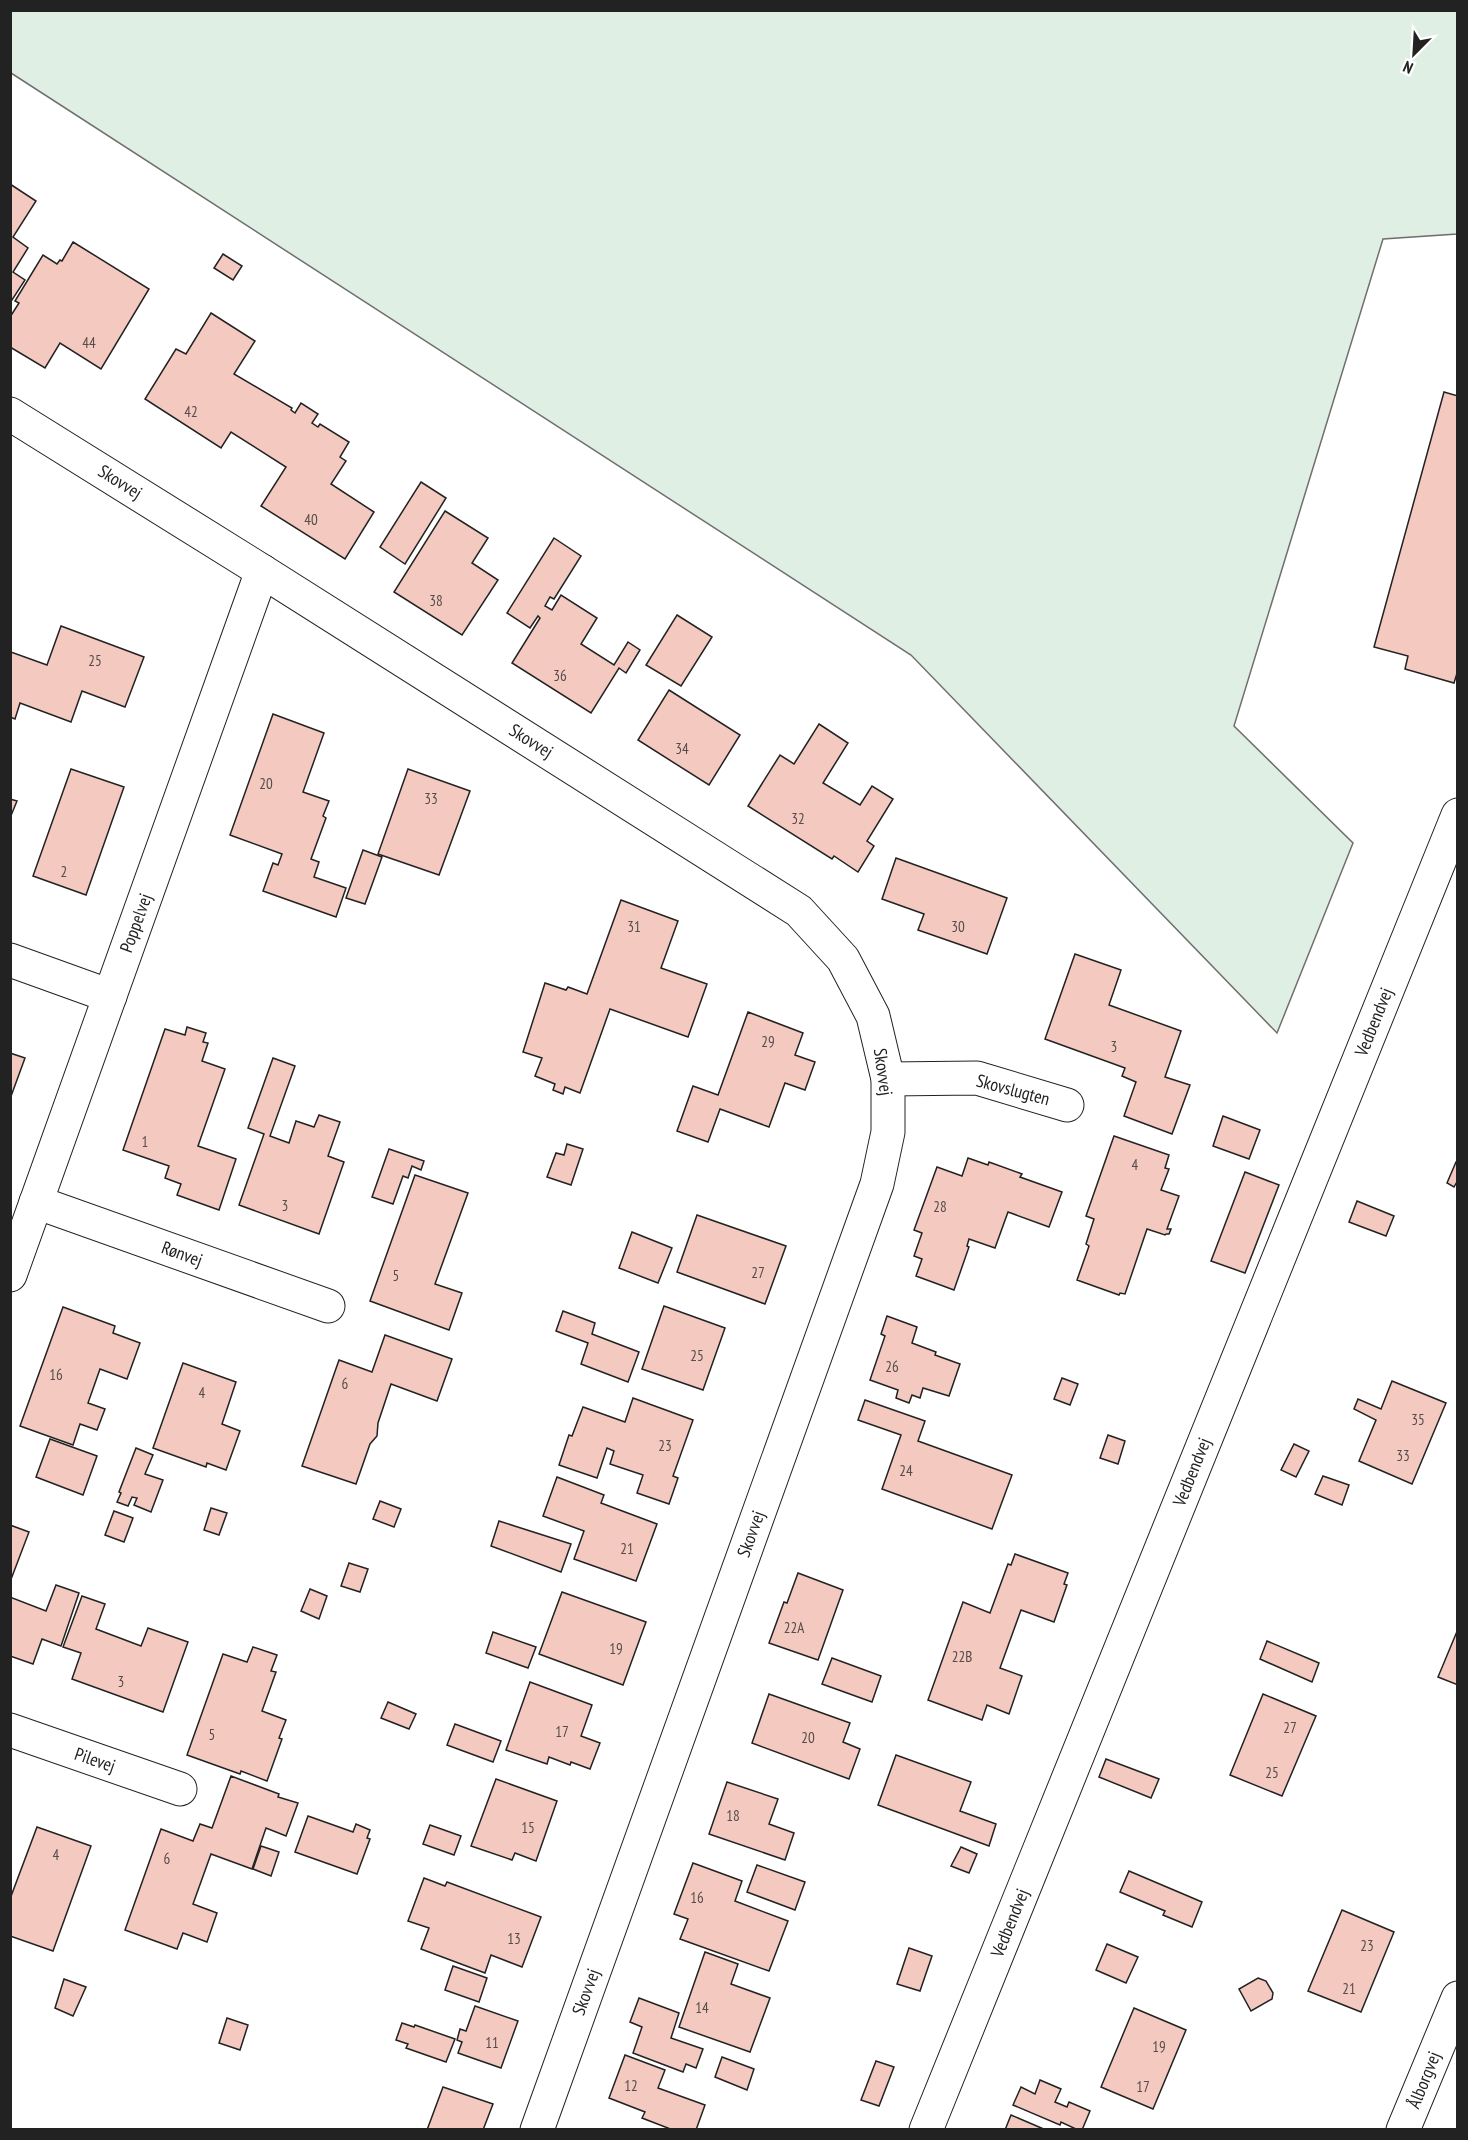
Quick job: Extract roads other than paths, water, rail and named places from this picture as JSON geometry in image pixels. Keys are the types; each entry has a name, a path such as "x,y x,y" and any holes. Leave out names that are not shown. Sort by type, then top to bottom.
{"street":[{"name":"Skovvej","path":"10,414 799,911 843,959 873,1016 888,1079 888,1132 877,1184 537,2130"},
{"name":"Poppelvej","path":"10,1275 262,571"},
{"name":"Vedbendvej","path":"926,2130 1458,815"},
{"path":"10,960 110,996"},
{"name":"Skovslugten","path":"888,1079 977,1078 1067,1105"},
{"name":"Rønvej","path":"36,1202 328,1306"},
{"name":"Pilevej","path":"10,1730 180,1789"},
{"name":"Ålborgvej","path":"1403,2130 1458,1998"}]}
